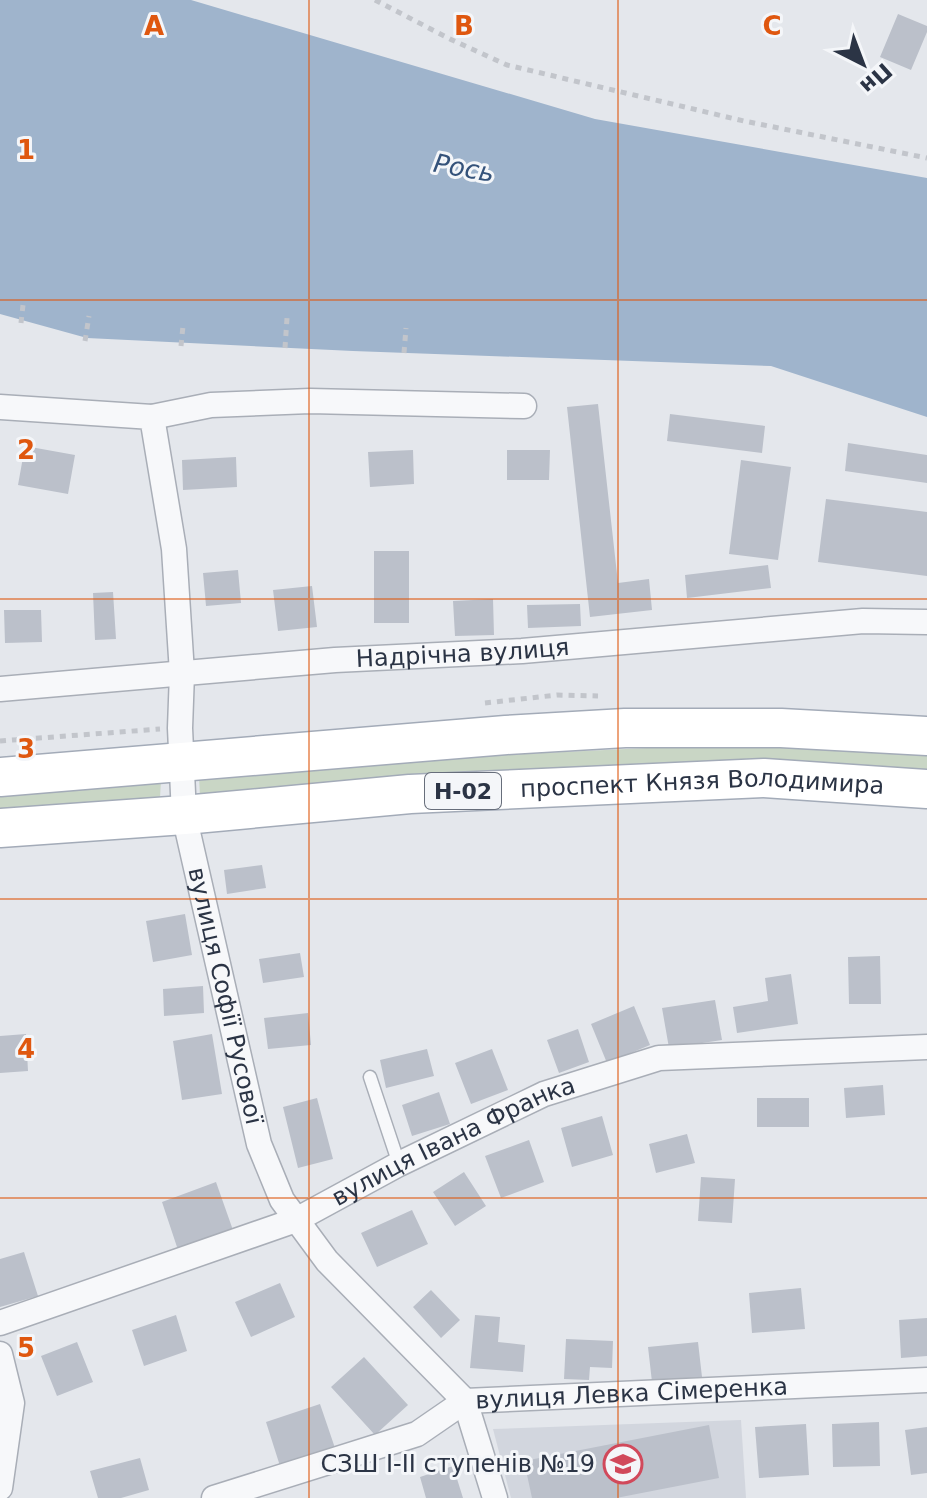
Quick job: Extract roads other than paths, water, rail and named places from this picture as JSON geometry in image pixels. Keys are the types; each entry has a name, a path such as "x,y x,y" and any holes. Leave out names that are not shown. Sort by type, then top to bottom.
{"main road":[{"name":"Н-02","path":"0,777 625,728 781,728 927,736"},
{"name":"проспект Князя Володимира","path":"0,828 410,794 764,778 927,789"}],"street":[{"path":"0,407 152,417 211,405 310,401 524,406"},
{"name":"вулиця Софії Русової","path":"152,417 174,549 182,673 184,815 259,1144 282,1200 327,1261 465,1401 495,1498"},
{"name":"Надрічна вулиця","path":"0,689 335,660 522,651 863,621 927,622"},
{"name":"вулиця Івана Франка","path":"0,1323 296,1220 399,1164 544,1094 659,1058 927,1047"},
{"path":"0,1354 12,1403 0,1488"},
{"name":"вулиця Левка Сімеренка","path":"214,1498 417,1434 465,1401 927,1380"}],"lane":[{"path":"370,1077 399,1164"}],"water":[{"name":"Рось","path":"0,0 191,0 595,119 927,178 927,417 771,366 87,338 0,314"}],"place":[{"name":"СЗШ I-II ступенів №19","path":"623,1464"}]}
